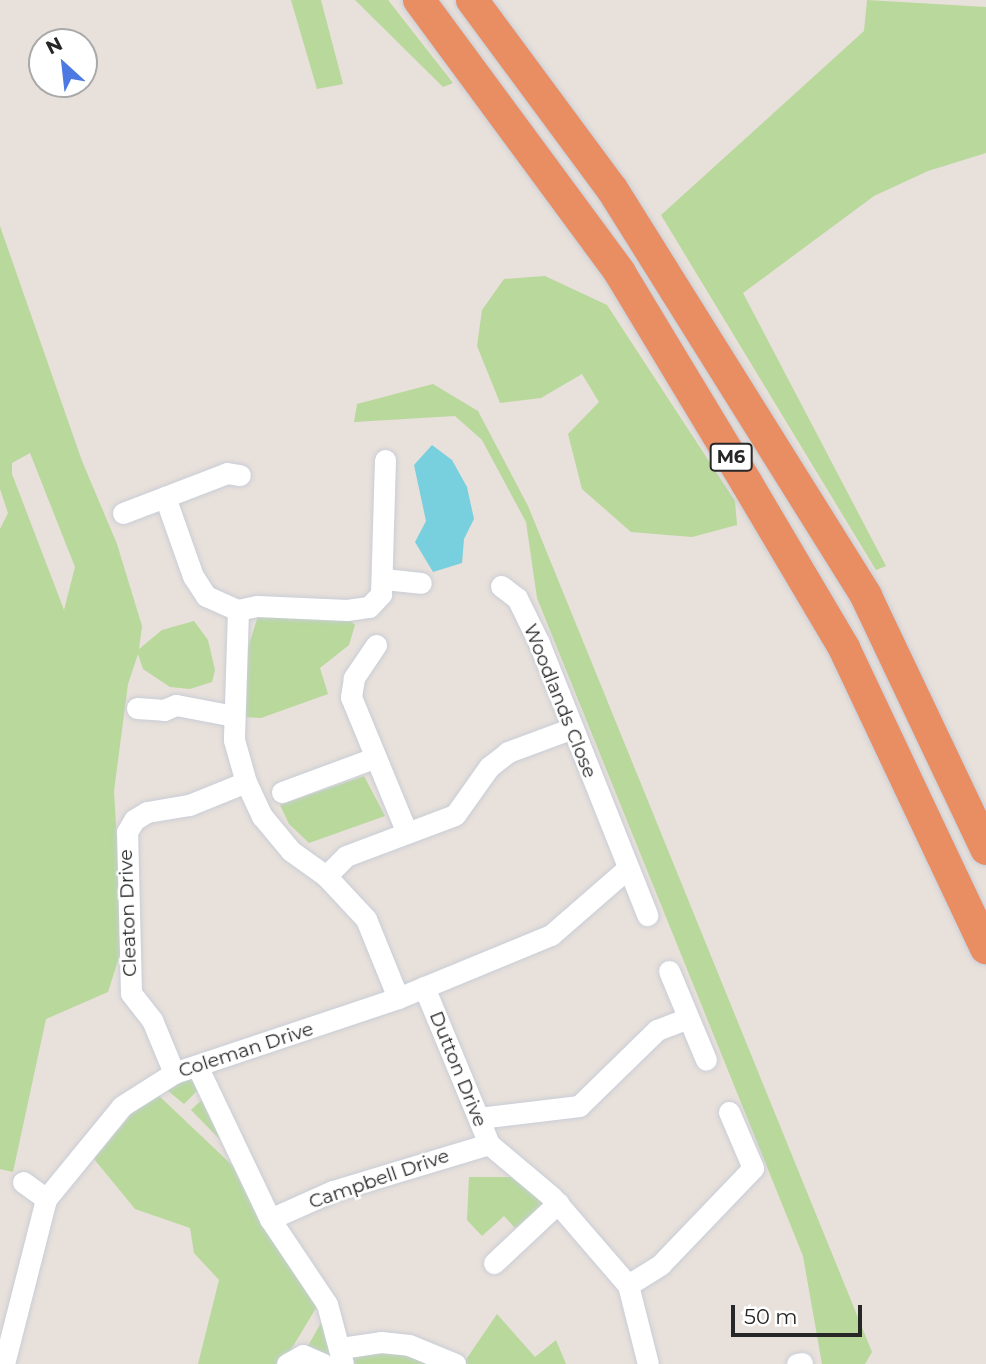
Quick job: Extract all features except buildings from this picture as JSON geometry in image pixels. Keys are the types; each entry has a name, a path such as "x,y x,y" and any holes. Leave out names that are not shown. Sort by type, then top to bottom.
{"highway":[{"name":"M6","path":"419,0 620,273 739,470 844,648 986,948"},
{"name":"M6","path":"472,0 612,189 866,596 986,849"}],"street":[{"path":"165,496 193,576 206,596 238,610 369,607 381,594 384,579 385,460"},
{"path":"123,513 227,473 240,475"},
{"path":"384,579 421,583"},
{"name":"Woodlands Close","path":"501,586 517,598 573,728 628,867"},
{"path":"238,610 234,740 246,782 262,816 291,851 326,876 366,919 398,998"},
{"path":"376,645 350,689 374,758 407,833"},
{"path":"137,708 164,710 176,705 234,716"},
{"path":"326,876 346,856 455,814 489,767 508,752 573,728"},
{"path":"282,792 374,758"},
{"name":"Cleaton Drive","path":"174,1073 152,1020 131,993 127,832 134,820 147,812 189,805 246,782"},
{"path":"628,867 647,915"},
{"name":"Coleman Drive","path":"4,1364 46,1199 122,1107 174,1073 198,1068 398,998 551,935 628,867"},
{"path":"669,971 706,1060"},
{"name":"Dutton Drive","path":"424,988 489,1144 511,1159 558,1203 628,1285 648,1364"},
{"path":"479,1118 579,1106 657,1030 688,1018"},
{"path":"198,1068 270,1219 327,1304 342,1356 381,1342 409,1345 455,1364"},
{"path":"628,1285 661,1264 753,1168 730,1112"},
{"name":"Campbell Drive","path":"270,1219 333,1191 489,1144"},
{"path":"433,1160 511,1159"},
{"path":"23,1182 46,1199"},
{"path":"494,1263 558,1203"},
{"path":"287,1364 303,1355 323,1364"}],"green space":[{"path":"291,0 321,0 343,84 317,89"},
{"path":"355,0 388,0 453,83 443,87"},
{"path":"867,0 986,7 986,153 928,171 874,196 743,293 886,566 876,570 661,215 864,31"},
{"path":"0,226 82,461 117,544 142,626 139,649 162,630 194,621 208,640 215,670 212,682 190,689 170,687 143,669 138,654 128,684 114,791 123,945 108,992 46,1019 13,1172 0,1169 0,529 8,513 0,489","holes":["30,453 75,567 64,610 12,474 12,463"]},
{"path":"545,276 607,305 735,501 737,525 692,537 631,532 582,489 568,434 599,402 582,374 541,398 500,403 477,346 482,310 504,279"},
{"path":"433,384 478,411 528,506 872,1352 865,1364 822,1364 803,1256 537,598 526,522 482,440 455,416 354,422 357,404"},
{"path":"338,608 355,625 349,645 320,668 328,694 261,718 244,717 244,660 258,616"},
{"path":"364,776 385,816 309,843 289,824 280,805"},
{"path":"195,1075 200,1088 184,1104 162,1086"},
{"path":"157,1094 233,1166 319,1303 289,1353 277,1364 198,1364 219,1280 194,1253 190,1228 135,1209 94,1159 137,1107"},
{"path":"206,1096 237,1157 191,1110"},
{"path":"469,1177 521,1177 545,1203 515,1228 504,1216 482,1236 467,1220"},
{"path":"497,1314 535,1357 556,1340 566,1364 463,1364"},
{"path":"325,1316 338,1364 305,1351"},
{"path":"376,1349 435,1364 351,1364 348,1355"}],"water":[{"path":"432,445 452,460 467,487 474,519 464,539 462,563 433,572 415,542 426,521 414,465"}]}
